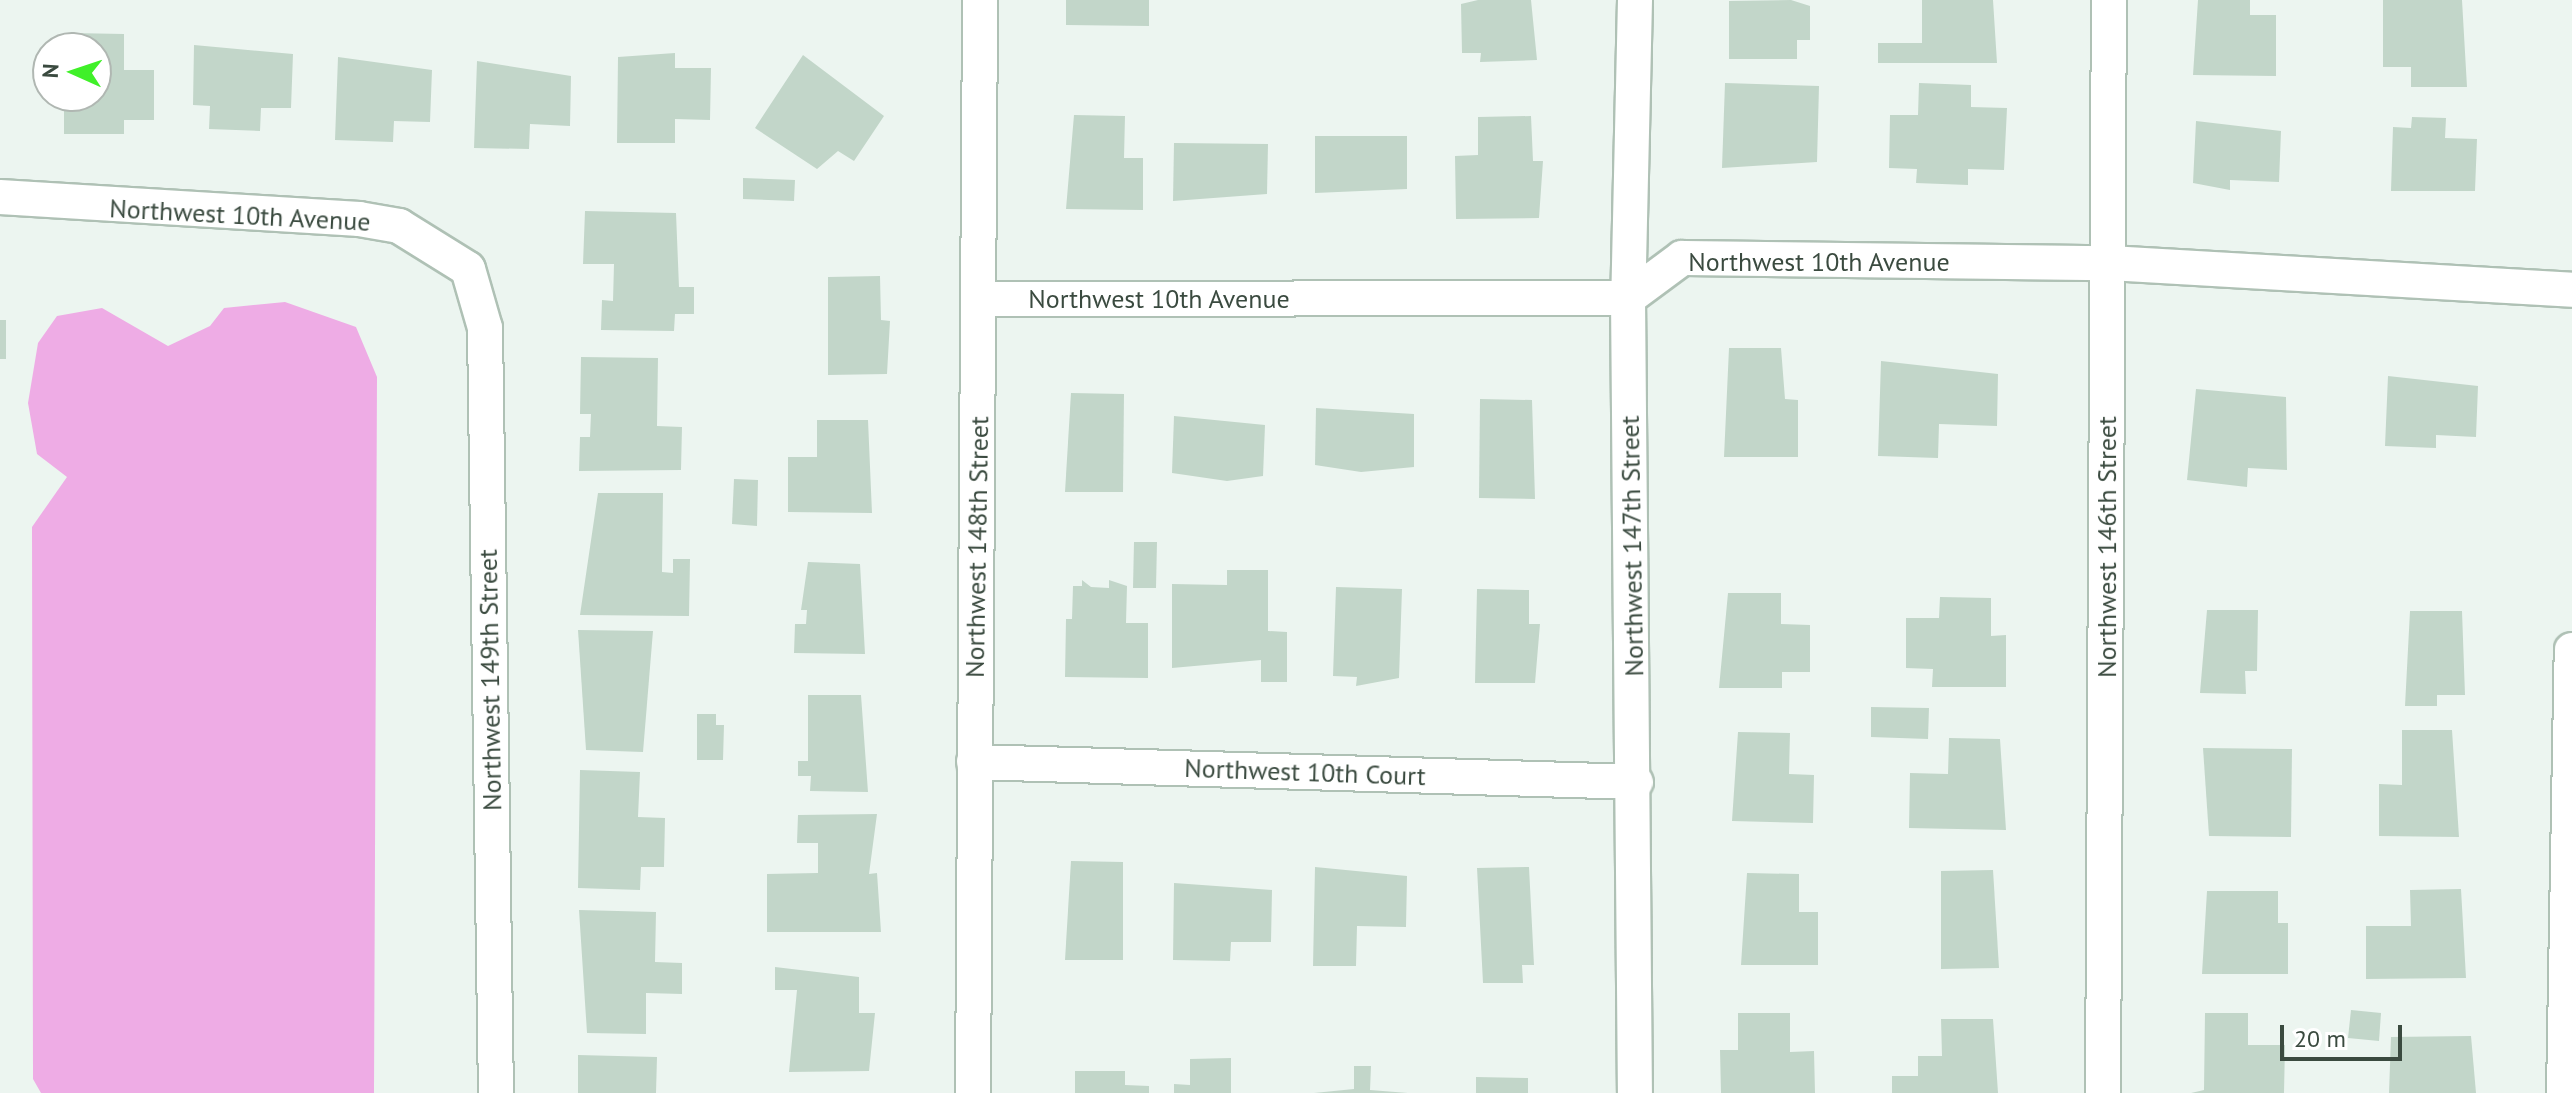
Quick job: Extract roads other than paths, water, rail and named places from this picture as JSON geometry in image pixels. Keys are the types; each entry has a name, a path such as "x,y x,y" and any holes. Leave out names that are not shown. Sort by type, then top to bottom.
{"street":[{"name":"Northwest 148th Street","path":"973,1093 980,0"},
{"name":"Northwest 147th Street","path":"1635,0 1628,298 1636,782 1635,1093"},
{"name":"Northwest 146th Street","path":"2103,1093 2109,0"},
{"name":"Northwest 10th Avenue","path":"0,197 359,219 399,226 468,269"},
{"name":"Northwest 10th Avenue","path":"980,299 1628,298 1682,258 2109,263 2572,290"},
{"name":"Northwest 149th Street","path":"468,269 485,328 496,1093"},
{"path":"2564,1093 2572,650"},
{"name":"Northwest 10th Court","path":"974,762 1636,782"}]}
